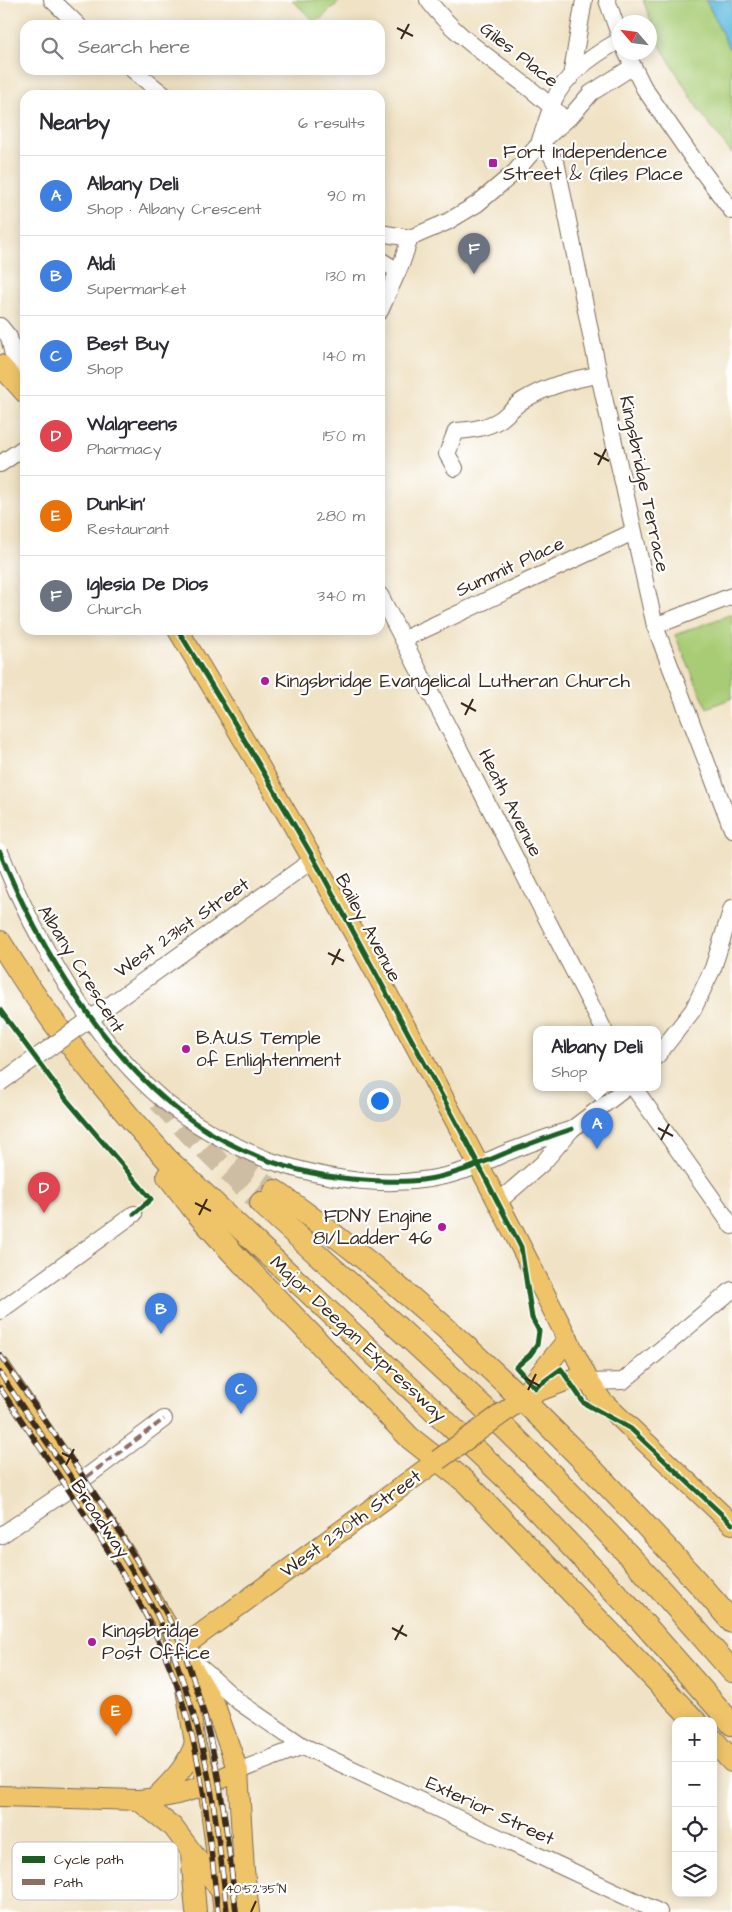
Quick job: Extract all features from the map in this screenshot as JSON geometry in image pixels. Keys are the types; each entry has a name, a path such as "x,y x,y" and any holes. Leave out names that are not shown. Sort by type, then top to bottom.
{"highway":[{"name":"Major Deegan Expressway","path":"0,942 54,1024 88,1070 166,1159 469,1442 552,1524 658,1638 732,1724"},
{"path":"127,1116 177,1189 195,1211 316,1340 410,1438 466,1482 691,1717"},
{"name":"Major Deegan Expressway","path":"516,1402 388,1277 315,1220 268,1197 543,1466 626,1552 732,1671"},
{"path":"516,1402 621,1499 680,1561 732,1622"},
{"path":"717,1744 732,1761"}],"main road":[{"path":"0,365 20,388"},
{"name":"Bailey Avenue","path":"181,635 238,727 314,859 479,1165 589,1382 602,1401 732,1524"},
{"name":"West 230th Street","path":"516,1402 568,1339"},
{"name":"Broadway","path":"0,1367 124,1553 215,1706 238,1771 248,1912"},
{"name":"West 230th Street","path":"180,1649 516,1402 568,1380 589,1382"},
{"name":"Broadway","path":"180,1649 195,1743 208,1785 224,1912"},
{"path":"146,1800 182,1770 195,1743"},
{"path":"0,1796 146,1800 180,1794 208,1785 238,1771"},
{"path":"146,1800 174,1828 222,1892 215,1912"},
{"path":"191,1853 196,1912"}],"street":[{"path":"52,0 73,20"},
{"name":"Giles Place","path":"428,0 451,26 552,106 565,120"},
{"path":"571,77 584,0"},
{"path":"607,0 612,15"},
{"path":"540,142 558,92 571,77 599,52 612,44"},
{"path":"385,234 410,238 447,222 478,204 515,172 540,142 565,120 590,93 629,60 644,88 732,211"},
{"path":"139,75 158,90"},
{"name":"Kingsbridge Terrace","path":"540,142 551,155 556,166 599,375 655,626 732,829"},
{"path":"385,300 410,238"},
{"path":"385,263 398,271"},
{"path":"0,326 9,337 20,382"},
{"path":"455,468 447,454 456,431 486,426 501,418 522,401 547,388 574,379 599,375"},
{"path":"0,464 20,450"},
{"name":"Summit Place","path":"404,639 633,532"},
{"path":"655,626 732,596"},
{"name":"Heath Avenue","path":"385,604 602,1026"},
{"name":"Albany Crescent","path":"0,852 19,896 60,973 110,1045 164,1100 222,1140 268,1160 315,1174 379,1181 420,1180 452,1174 479,1165 572,1128"},
{"name":"West 231st Street","path":"0,1083 314,859"},
{"path":"661,1051 697,1002 713,968 732,908"},
{"name":"Albany Crescent","path":"498,1202 543,1163 572,1128 622,1091"},
{"path":"636,1091 732,1226"},
{"path":"0,1311 134,1214"},
{"name":"West 230th Street","path":"589,1382 623,1381 732,1290"},
{"path":"0,1536 77,1484 164,1419"},
{"name":"Exterior Street","path":"180,1649 239,1702 303,1746 659,1912"},
{"path":"238,1771 303,1746"}],"green space":[{"path":"292,0 341,0 319,20 313,20"},
{"path":"643,0 706,0 732,53 732,154 698,109 661,47 657,37 657,15 649,15"},
{"path":"732,614 732,698 707,708 675,635"}],"water":[{"path":"706,0 732,0 732,53 729,48"}],"tunnel":[{"path":"159,1101 261,1203"},
{"path":"235,1163 275,1191"}],"railway":[{"path":"0,1355 70,1456 137,1561 179,1640 206,1720 218,1774 236,1912"},
{"path":"0,1373 121,1553 157,1615 167,1638 177,1662 200,1736 212,1794 227,1912"},
{"path":"0,1388 123,1575 150,1623 173,1674 190,1726 196,1752 209,1832 218,1912"}],"marked path":[{"path":"77,1484 164,1419"}],"cycle path":[{"path":"181,635 314,859 461,1131 521,1247 532,1318 539,1331 537,1345 530,1355 516,1367 535,1388 561,1369 584,1403 631,1429 732,1524"},
{"path":"0,852 26,910 46,948 80,1002 106,1037 133,1069 163,1098 195,1123 229,1144 267,1160 307,1172 351,1179 404,1181 422,1180 455,1173 572,1129"},
{"path":"0,1010 66,1099 151,1199 134,1214"}],"place":[{"name":"Fort Independence Street & Giles Place","path":"493,163"},
{"name":"Iglesia De Dios","path":"474,274"},
{"name":"Kingsbridge Evangelical Lutheran Church","path":"265,681"},
{"name":"B.A.U.S Temple of Enlightenment","path":"186,1049"},
{"name":"Albany Deli","path":"597,1149"},
{"name":"Walgreens","path":"44,1213"},
{"name":"FDNY Engine 81/Ladder 46","path":"442,1227"},
{"name":"Aldi","path":"161,1334"},
{"name":"Best Buy","path":"241,1414"},
{"name":"Kingsbridge Post Office","path":"92,1642"},
{"name":"Dunkin'","path":"116,1736"}]}
